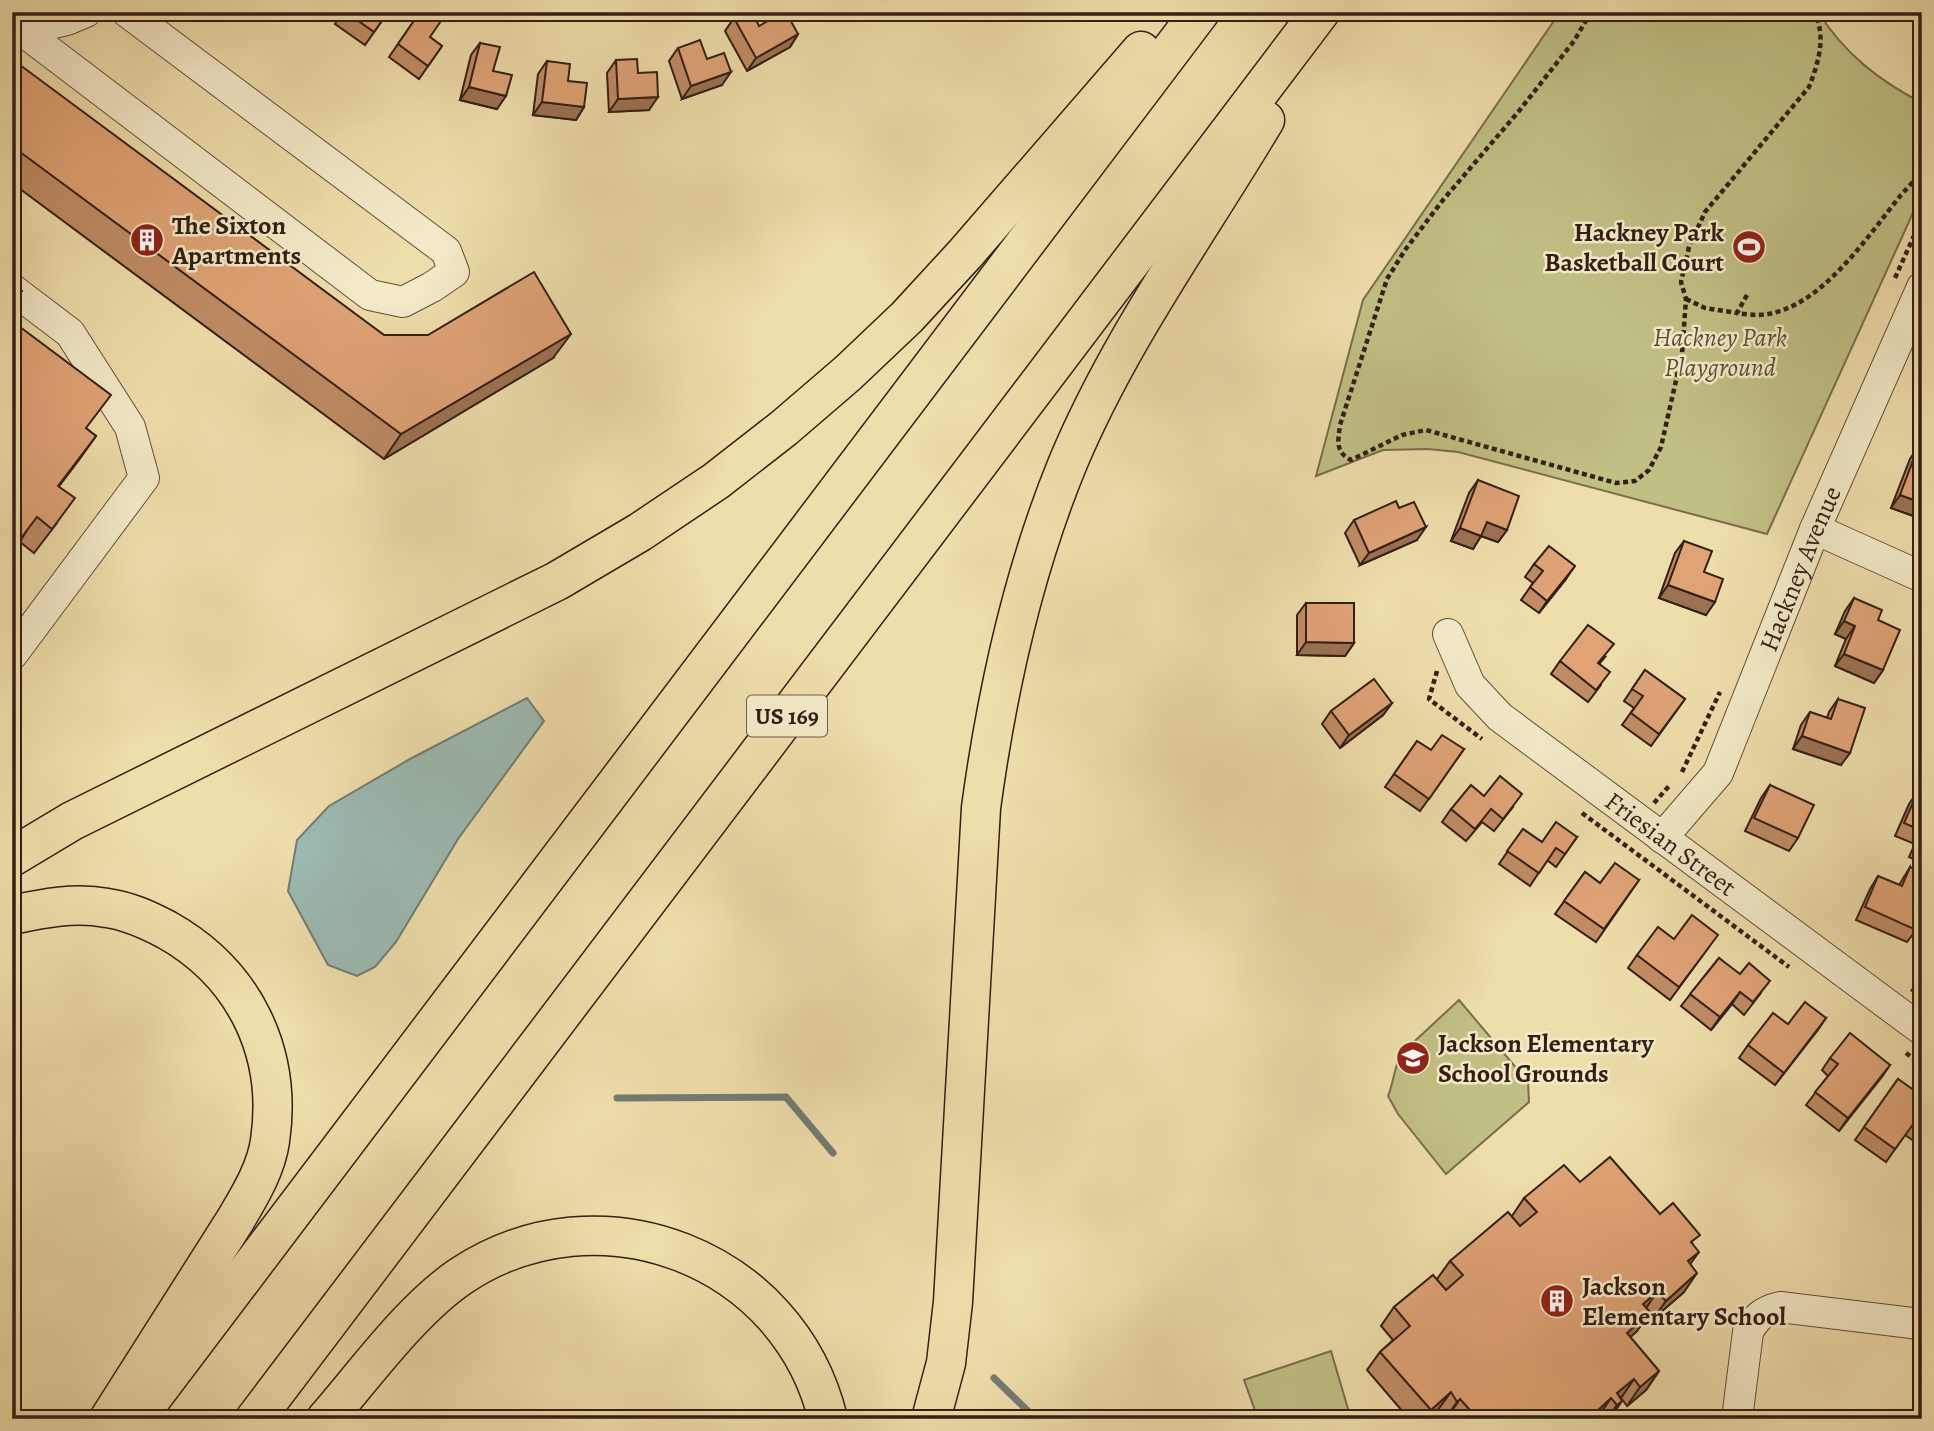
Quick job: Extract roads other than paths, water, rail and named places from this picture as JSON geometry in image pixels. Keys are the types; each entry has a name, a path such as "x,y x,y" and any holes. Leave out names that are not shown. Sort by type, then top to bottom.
{"highway":[{"path":"12,857 72,821 557,581 639,532 716,481 811,404 907,317 1175,12"},
{"path":"136,1419 1200,12"},
{"name":"US 169","path":"255,1419 1320,12"},
{"path":"931,1419 946,1363 953,1302 981,808 1000,687 1020,605 1042,531 1068,463 1100,396 1171,269 1240,163 1330,12"},
{"path":"12,915 60,905 108,908 145,918 180,938 211,961 235,988 256,1024 268,1061 273,1104 270,1144 255,1185 109,1419"},
{"path":"327,1419 422,1309 461,1276 509,1250 557,1237 604,1234 658,1243 708,1263 749,1291 784,1327 810,1368 828,1419"}],"street":[{"path":"27,27 86,12"},
{"path":"27,27 370,295 403,302 454,272 446,251 127,12"},
{"name":"Hackney Avenue","path":"1662,838 1718,773 1815,529 1922,287"},
{"path":"12,289 70,333 130,427 144,478 12,655"},
{"path":"1815,529 1922,576"},
{"name":"Friesian Street","path":"1448,634 1471,685 1500,717 1921,1026"},
{"path":"1738,1419 1748,1332 1754,1320 1765,1310 1780,1307 1922,1326"}],"water":[{"path":"527,698 544,721 458,839 396,942 375,967 357,976 328,965 288,891 297,840 329,806 410,759"}],"waterway":[{"path":"617,1098 786,1097 833,1153"},
{"path":"994,1378 1036,1419"}],"place":[{"name":"The Sixton Apartments","path":"147,240"},
{"name":"Hackney Park Basketball Court","path":"1749,247"},
{"name":"Jackson Elementary School Grounds","path":"1413,1058"},
{"name":"Jackson Elementary School","path":"1557,1301"}],"park label":[{"name":"Hackney Park Playground","path":"1720,352"}]}
